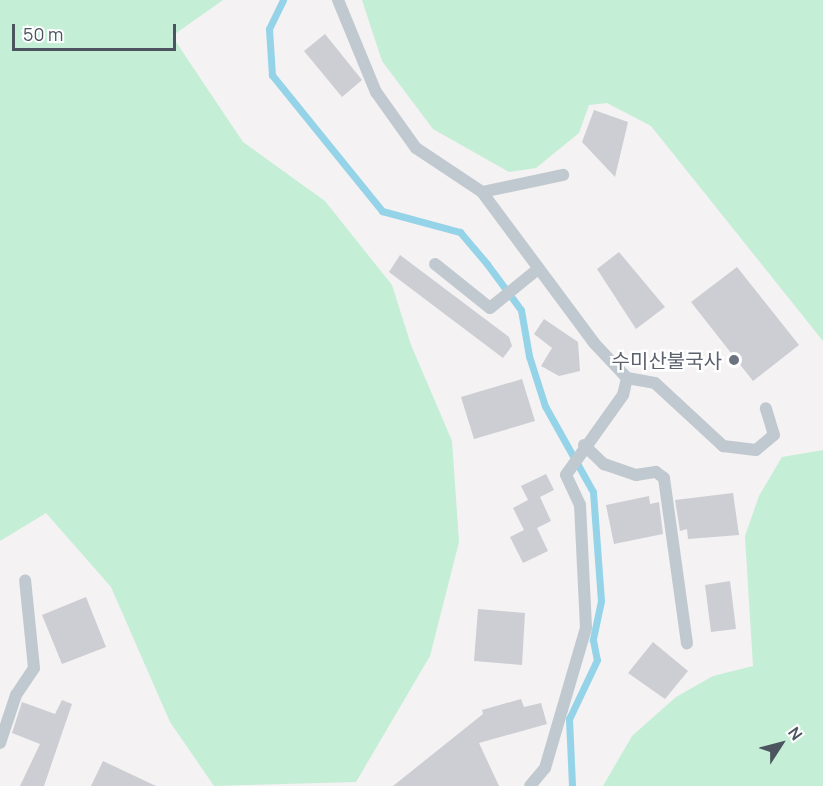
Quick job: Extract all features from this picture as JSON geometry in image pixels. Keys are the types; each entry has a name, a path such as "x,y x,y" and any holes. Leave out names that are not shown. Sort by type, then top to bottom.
{"lane":[{"path":"338,0 376,92 416,148 482,192 538,269 627,378 656,383 723,446 756,450 774,435 766,408"},
{"path":"482,192 563,175"},
{"path":"435,264 490,308 538,269"},
{"path":"530,786 545,768 586,628 580,505 566,475 582,448 623,396 627,378"},
{"path":"582,448 604,464 636,475 656,472 664,478 687,643"},
{"path":"0,744 16,694 34,668 25,580"}],"green space":[{"path":"0,0 223,0 172,36 243,142 325,201 392,285 411,345 452,441 459,542 430,656 356,782 214,786 170,722 111,587 46,513 0,541"},
{"path":"362,0 823,0 823,341 651,126 607,103 589,105 579,133 536,168 509,172 433,129 382,61"},
{"path":"823,450 823,786 603,786 632,736 676,697 713,676 753,666 745,536 759,496 782,457"}],"building":[{"path":"325,34 362,80 342,97 304,51"},
{"path":"594,110 628,122 615,177 582,142"},
{"path":"619,252 665,307 636,329 597,269"},
{"path":"400,255 509,337 512,346 503,358 389,272"},
{"path":"737,267 799,345 753,381 691,302"},
{"path":"544,319 578,342 580,371 559,376 541,366 552,348 534,334"},
{"path":"522,379 535,421 474,439 461,397"},
{"path":"546,474 554,490 540,497 551,521 537,528 548,551 523,563 510,537 524,530 513,508 528,500 521,486"},
{"path":"733,493 739,535 688,539 687,529 680,531 675,500"},
{"path":"649,496 650,504 659,502 663,534 614,544 606,505"},
{"path":"730,581 736,629 711,632 705,585"},
{"path":"86,597 106,647 62,664 42,615"},
{"path":"478,609 525,613 522,665 474,661"},
{"path":"653,642 688,671 665,699 628,673"},
{"path":"521,699 524,707 541,703 547,724 479,743 499,786 393,786 483,714 482,710"},
{"path":"62,700 72,704 44,786 20,786 40,744 12,733 22,702 55,714"},
{"path":"103,761 156,786 91,786"}],"waterway":[{"path":"283,0 269,29 272,75 382,211 460,232 487,264 521,310 529,356 545,406 593,492 601,601 593,640 597,660 569,719 572,786"}],"place":[{"name":"수미산불국사","path":"734,360"}]}
